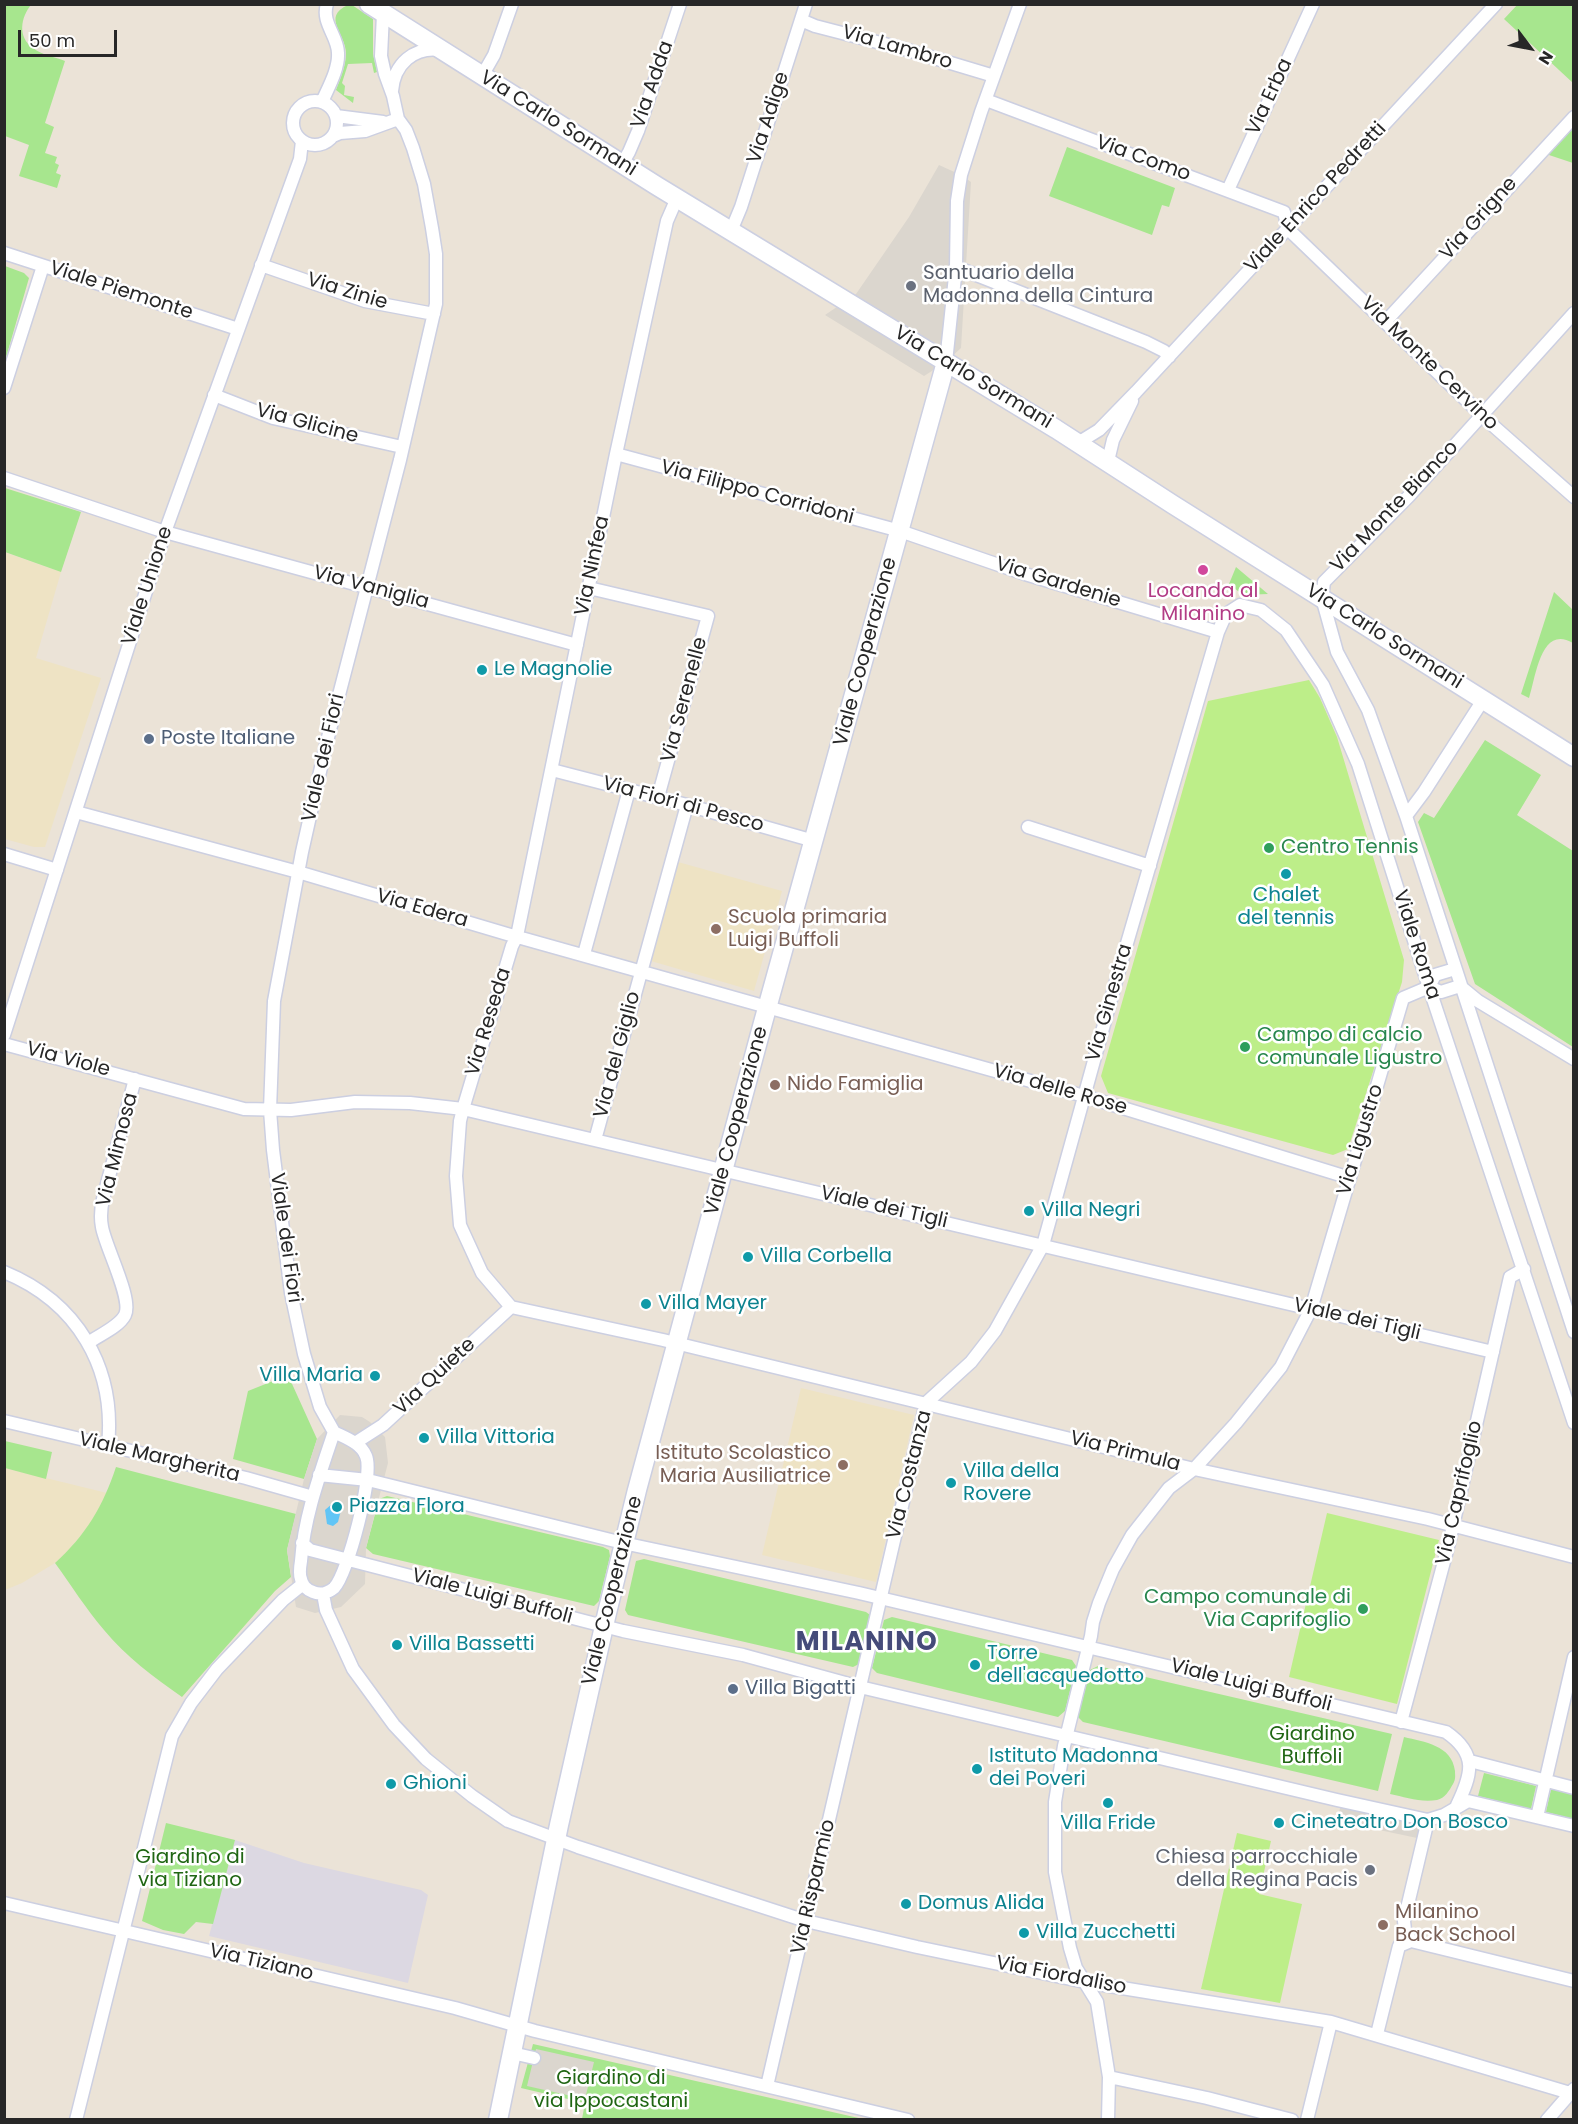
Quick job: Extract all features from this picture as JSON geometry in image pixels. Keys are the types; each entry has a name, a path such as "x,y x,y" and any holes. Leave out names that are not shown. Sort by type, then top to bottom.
{"street":[{"path":"327,4 326,18 336,42 338,58 322,102 336,116 333,136"},
{"path":"482,76 494,55 512,4"},
{"name":"Via Adda","path":"622,164 638,131 680,4"},
{"name":"Via Adige","path":"730,231 741,207 806,4"},
{"path":"946,362 956,267 957,201 961,175 1020,4"},
{"name":"Viale Enrico Pedretti","path":"1078,443 1099,430 1136,392 1496,4"},
{"name":"Via Erba","path":"1228,190 1312,5"},
{"name":"Via Carlo Sormani","path":"377,8 441,51 730,231 821,284 1108,461 1172,504 1574,757"},
{"name":"Viale dei Fiori","path":"334,1432 320,1407 304,1354 291,1293 270,1110 274,1001 298,872 326,745 434,314 436,282 432,228 424,184 406,130 393,121 392,92 381,56 377,8"},
{"name":"Via Lambro","path":"801,20 994,76"},
{"path":"392,92 392,84 399,67 407,58 421,50 441,51"},
{"name":"Via Como","path":"986,100 1284,212 1288,228"},
{"name":"Viale Unione","path":"4,1035 165,532 300,159 302,141 293,127 296,111 307,103 322,102"},
{"path":"336,116 393,121"},
{"name":"Via Grigne","path":"1384,322 1574,117"},
{"path":"302,141 316,145 327,142 340,133 365,131 393,121"},
{"name":"Via Ninfea","path":"517,936 615,454 667,221 677,198"},
{"name":"Via Monte Cervino","path":"1288,228 1481,414 1574,497"},
{"name":"Viale Piemonte","path":"4,253 238,329"},
{"name":"Via Zinie","path":"261,265 366,302 434,314"},
{"path":"4,388 43,266"},
{"path":"956,267 966,269 1146,342 1164,351 1169,357"},
{"name":"Via Monte Bianco","path":"1322,598 1324,582 1409,496 1574,313"},
{"name":"Viale Cooperazione","path":"498,2120 556,1838 624,1543 723,1171 946,362"},
{"name":"Viale Enrico Pedretti","path":"1108,461 1113,440 1136,392"},
{"name":"Via Glicine","path":"214,395 273,418 402,447"},
{"name":"Via Filippo Corridoni","path":"615,454 900,531"},
{"name":"Via Vaniglia","path":"4,478 165,532 577,645"},
{"name":"Via Gardenie","path":"900,531 1025,574 1218,632"},
{"name":"Via Serenelle","path":"589,588 708,616 658,797"},
{"name":"Viale Roma","path":"1322,598 1337,652 1368,710 1406,816 1574,1332"},
{"name":"Viale Roma","path":"1240,605 1261,610 1286,630 1323,685 1358,764 1429,987 1574,1423"},
{"name":"Via Ginestra","path":"1043,1245 1218,632 1226,614 1240,605"},
{"path":"1406,816 1419,800 1483,700"},
{"name":"Via Fiori di Pesco","path":"552,770 814,841"},
{"path":"584,954 629,790"},
{"name":"Via del Giglio","path":"595,1140 687,805"},
{"name":"Via Edera","path":"75,812 298,872 768,1006"},
{"path":"1028,827 1150,866"},
{"path":"4,854 57,870"},
{"name":"Via Reseda","path":"511,1307 482,1273 460,1225 456,1176 463,1109 517,936"},
{"path":"1455,969 1435,975 1429,987 1441,992 1460,986 1478,1001 1574,1059"},
{"name":"Via Ligustro","path":"1088,1646 1099,1603 1113,1569 1132,1535 1169,1488 1194,1469 1236,1423 1281,1367 1311,1309 1403,998 1429,987"},
{"name":"Via delle Rose","path":"768,1006 1084,1096 1350,1178"},
{"name":"Via Viole","path":"4,1044 244,1109 270,1110"},
{"name":"Via Mimosa","path":"88,1343 120,1321 126,1312 126,1298 102,1227 101,1212 135,1079"},
{"name":"Viale dei Tigli","path":"270,1110 291,1110 355,1102 410,1103 463,1109 1493,1352"},
{"name":"Via Costanza","path":"880,1598 926,1403 971,1362 995,1331 1043,1245"},
{"name":"Via Caprifoglio","path":"1401,1722 1453,1526 1510,1277 1524,1269"},
{"path":"4,1272 34,1286 48,1296 77,1325 88,1343 99,1367 106,1393 109,1414 108,1446"},
{"name":"Via Primula","path":"511,1307 926,1403 1194,1469 1453,1526 1574,1557"},
{"name":"Via Quiete","path":"355,1443 383,1425 511,1307"},
{"name":"Viale Margherita","path":"4,1421 246,1478 313,1497"},
{"path":"76,2120 172,1737 191,1703 217,1669 301,1579 302,1544 319,1475 334,1432 355,1443 366,1455 369,1466 368,1480 347,1559 337,1584 330,1591 322,1594 312,1592 301,1579"},
{"path":"319,1475 368,1480"},
{"name":"Viale Luigi Buffoli","path":"368,1480 624,1543 880,1598 1446,1732 1467,1753 1470,1761"},
{"name":"Viale Luigi Buffoli","path":"302,1544 310,1550 604,1626 744,1655 860,1687 1217,1773 1428,1820"},
{"name":"Via Fiordaliso","path":"322,1594 326,1610 353,1669 375,1701 426,1759 508,1821 578,1847 806,1920 917,1947 1085,1982 1331,2022 1572,2091"},
{"path":"860,1687 880,1598"},
{"path":"1088,1646 1067,1736 1055,1802 1055,1872 1076,1968 1097,2002 1109,2077 1108,2120"},
{"path":"1537,1817 1574,1657"},
{"name":"Via Risparmio","path":"767,2086 860,1687"},
{"path":"1458,1805 1467,1783 1470,1761 1574,1788"},
{"path":"1411,1941 1405,1930 1404,1921 1428,1820 1444,1815 1468,1801 1574,1826"},
{"name":"Via Tiziano","path":"4,1903 454,2008 517,2027 908,2120"},
{"path":"1377,2034 1399,1946 1411,1941 1574,1981"},
{"path":"1307,2120 1331,2022"},
{"path":"512,2053 534,2058"},
{"path":"1109,2077 1207,2098 1293,2120"},
{"path":"1547,2120 1572,2091"}],"shaded area":[{"path":"939,165 971,182 961,348 946,362 924,376 825,315 856,294 909,217"},
{"path":"4,552 61,572 36,658 101,678 45,847 34,847 5,839"},
{"name":"Scuola primaria Luigi Buffoli","path":"678,862 782,891 754,991 651,961"},
{"name":"Istituto Scolastico Maria Ausiliatrice","path":"801,1388 914,1415 876,1582 762,1555"},
{"name":"Piazza Flora","path":"340,1415 362,1417 385,1437 388,1463 366,1548 365,1584 341,1607 315,1613 296,1607 287,1550 304,1479 317,1439"},
{"path":"5,1468 107,1493 91,1523 69,1550 55,1563 22,1583 5,1590"},
{"path":"1341,1804 1421,1823 1417,1838 1337,1821"},
{"path":"235,1840 304,1863 421,1890 428,1895 408,1983 209,1936"},
{"path":"536,2049 594,2062 585,2099 527,2086"}],"green space":[{"path":"5,4 31,5 22,27 28,43 44,54 65,61 45,123 54,127 45,153 57,157 55,163 59,165 56,173 61,175 57,188 19,176 29,145 5,136"},
{"path":"1518,4 1573,5 1573,83 1504,19"},
{"path":"348,5 352,5 373,19 373,54 377,72 374,73 372,63 348,64 342,83 345,86 344,95 354,97 353,103 336,90 344,68 346,53 337,26 336,15"},
{"path":"1573,127 1573,163 1546,154"},
{"path":"1067,147 1175,188 1169,207 1162,205 1152,235 1049,196"},
{"path":"5,266 24,273 29,278 5,361"},
{"path":"5,488 81,512 61,572 5,552"},
{"path":"1236,567 1268,594 1243,595 1229,584"},
{"path":"1554,592 1573,610 1573,643 1562,639 1554,640 1547,646 1538,666 1529,698 1521,694"},
{"path":"1309,680 1320,698 1337,737 1404,960 1402,982 1348,1149 1333,1155 1108,1093 1101,1076 1208,701"},
{"path":"1485,740 1541,775 1517,815 1573,851 1573,1047 1475,984 1418,822 1424,813 1434,818"},
{"path":"288,1375 317,1439 304,1479 233,1459 248,1391"},
{"path":"5,1441 52,1452 46,1479 5,1468"},
{"path":"116,1467 296,1514 287,1550 291,1577 275,1591 182,1697 141,1666 113,1640 91,1614 55,1563 76,1542 92,1519"},
{"path":"387,1496 603,1547 609,1550 610,1556 599,1601 594,1606 373,1554 366,1548 379,1499"},
{"name":"Campo comunale di Via Caprifoglio","path":"1327,1513 1439,1540 1397,1704 1289,1677"},
{"path":"644,1559 866,1612 870,1615 859,1664 853,1667 628,1615 625,1610 636,1561"},
{"path":"892,1617 1072,1660 1076,1666 1065,1711 1058,1717 877,1673 872,1668 884,1620"},
{"name":"Giardino Buffoli","path":"1098,1666 1392,1734 1378,1791 1083,1722 1078,1717 1090,1670"},
{"path":"1404,1737 1436,1746 1449,1755 1453,1762 1455,1779 1442,1798 1425,1801 1390,1794"},
{"path":"1484,1773 1536,1786 1531,1809 1478,1796"},
{"path":"1551,1789 1573,1794 1573,1819 1546,1812"},
{"name":"Giardino di via Tiziano","path":"166,1823 235,1840 213,1924 196,1922 184,1934 163,1930 142,1921"},
{"path":"1237,1833 1271,1841 1259,1894 1302,1904 1280,2003 1201,1989"},
{"name":"Giardino di via Ippocastani","path":"533,2044 863,2119 582,2119 585,2103 521,2088"}],"water":[{"path":"333,1503 338,1504 341,1510 338,1522 333,1526 327,1524 325,1510"}],"place":[{"name":"Santuario della Madonna della Cintura","path":"911,286"},
{"name":"Locanda al Milanino","path":"1203,570"},
{"name":"Le Magnolie","path":"482,670"},
{"name":"Poste Italiane","path":"149,739"},
{"name":"Centro Tennis","path":"1269,848"},
{"name":"Chalet del tennis","path":"1286,874"},
{"name":"Scuola primaria Luigi Buffoli","path":"716,929"},
{"name":"Campo di calcio comunale Ligustro","path":"1245,1047"},
{"name":"Nido Famiglia","path":"775,1085"},
{"name":"Villa Negri","path":"1029,1211"},
{"name":"Villa Corbella","path":"748,1257"},
{"name":"Villa Mayer","path":"646,1304"},
{"name":"Villa Maria","path":"375,1376"},
{"name":"Villa Vittoria","path":"424,1438"},
{"name":"Istituto Scolastico Maria Ausiliatrice","path":"843,1465"},
{"name":"Villa della Rovere","path":"951,1483"},
{"name":"Piazza Flora","path":"337,1507"},
{"name":"Campo comunale di Via Caprifoglio","path":"1363,1609"},
{"name":"Villa Bassetti","path":"397,1645"},
{"name":"Torre dell'acquedotto","path":"975,1665"},
{"name":"Villa Bigatti","path":"733,1689"},
{"name":"Istituto Madonna dei Poveri","path":"977,1769"},
{"name":"Ghioni","path":"391,1784"},
{"name":"Villa Fride","path":"1108,1803"},
{"name":"Cineteatro Don Bosco","path":"1279,1823"},
{"name":"Chiesa parrocchiale della Regina Pacis","path":"1370,1870"},
{"name":"Domus Alida","path":"906,1904"},
{"name":"Milanino Back School","path":"1383,1925"},
{"name":"Villa Zucchetti","path":"1024,1933"}],"district":[{"name":"MILANINO","path":"867,1643"}]}
